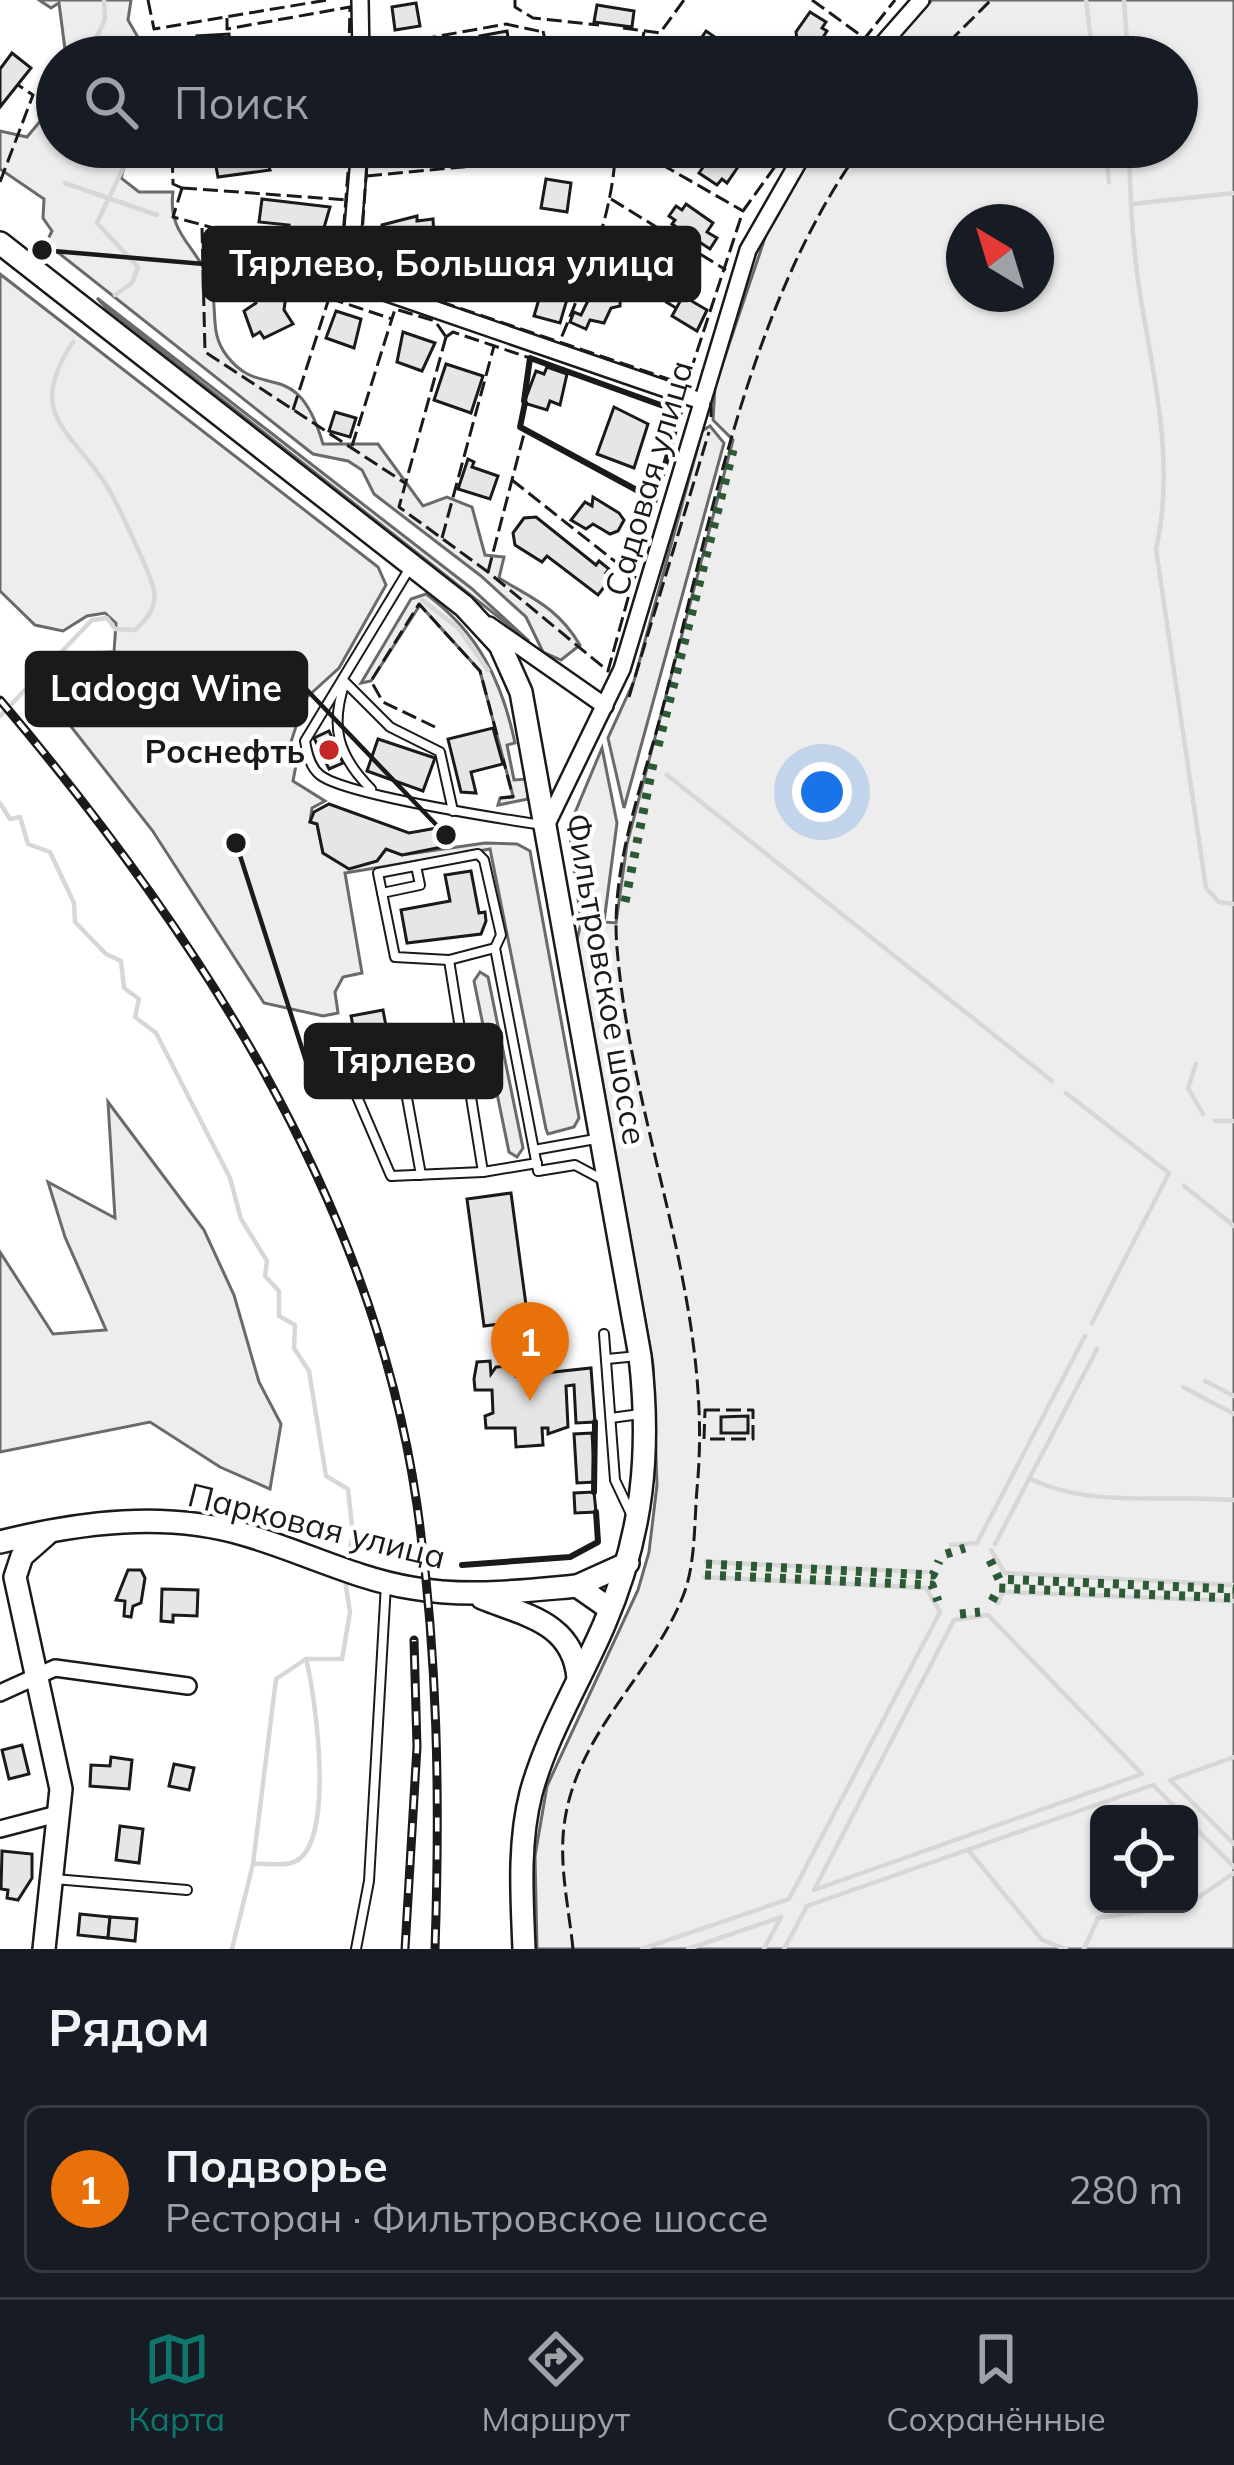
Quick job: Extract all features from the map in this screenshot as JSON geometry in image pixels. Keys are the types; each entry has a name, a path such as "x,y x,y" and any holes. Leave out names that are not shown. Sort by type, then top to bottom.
{"main road":[{"name":"Фильтровское шоссе","path":"0,243 477,618 514,670 602,1138 646,1413 638,1529 628,1563 530,1799 523,1834 524,1949"},
{"name":"Парковая улица","path":"0,1546 48,1534 181,1520 379,1580 476,1596 558,1629"},
{"path":"15,1576 22,1556 48,1534"},
{"path":"0,1546 15,1576 61,1814 44,1949"},
{"name":"Парковая улица","path":"476,1596 578,1586 628,1563"},
{"path":"578,1586 607,1617 558,1629 570,1642 578,1679"}],"street":[{"path":"360,0 361,36"},
{"path":"890,36 920,0"},
{"path":"358,168 350,263 355,278 368,288 700,400"},
{"name":"Садовая улица","path":"546,826 605,706 647,594 700,400 748,250 795,168"},
{"path":"477,618 605,706"},
{"path":"0,1693 55,1668 188,1686"},
{"path":"0,1829 61,1814"}],"lane":[{"path":"412,565 345,682 304,741 307,753 325,778 452,811 546,826"},
{"path":"345,682 334,729 349,765 373,790"},
{"path":"345,682 390,727 440,752 448,768 452,811"},
{"path":"495,948 448,960 395,957 377,873 469,854 484,860 501,935 495,948 538,1171 575,1166 610,1184"},
{"path":"382,893 420,885 416,865"},
{"path":"448,960 483,1172"},
{"path":"421,1175 403,1076 352,1085 391,1176 421,1175 483,1172 537,1163"},
{"path":"534,1150 602,1138"},
{"path":"604,1334 615,1480 638,1529"},
{"path":"607,1359 640,1356"},
{"path":"611,1418 646,1413"},
{"path":"356,1949 369,1881 379,1580"},
{"path":"53,1879 187,1890"}],"shaded area":[{"path":"39,0 131,0 128,20 137,36 63,36 59,3 51,8"},
{"path":"932,0 1234,0 1234,1949 537,1949 535,1856 547,1786 638,1590 649,1552 657,1485 653,1365 577,940 581,923 569,827 602,748 617,823 604,922 616,923 627,844 733,440 713,420 715,386 771,220 803,168 1198,168 1198,36 900,36"},
{"path":"36,126 36,168 124,168 121,178 139,192 173,192 179,230 213,292 216,329 227,356 240,369 290,389 302,399 323,444 378,444 423,506 447,497 472,507 485,555 504,557 499,578 553,613 580,645 561,660 543,652 526,617 374,494 362,470 348,461 313,454 46,243 52,231 43,218 44,199 0,169 0,131 27,137"},
{"path":"0,274 378,567 386,585 339,668 305,699 289,748 297,760 293,781 325,801 312,808 310,822 317,824 323,853 349,869 377,861 386,849 402,855 485,843 517,844 530,851 579,1118 574,1127 548,1134 546,1129 490,849 345,873 362,973 343,977 335,992 338,1013 323,1016 264,1003 152,830 62,715 69,707 62,671 89,653 111,652 130,673 142,700 175,693 213,664 235,668 254,705 236,666 212,662 172,692 143,698 133,672 114,652 116,623 105,613 87,616 63,631 35,625 0,591"},
{"path":"97,298 471,588 529,641 107,309"},
{"path":"710,426 724,443 624,808 608,738 634,681 702,431"},
{"path":"426,594 474,641 495,679 515,743 507,745 514,780 526,779 528,799 498,805 500,798 513,796 480,671 420,605 371,681 361,683 411,599"},
{"path":"480,972 488,977 523,1148 517,1157 509,1152 474,981"},
{"path":"108,1102 204,1230 234,1295 259,1382 281,1424 270,1489 220,1467 150,1422 0,1452 0,1252 53,1334 106,1330 65,1237 48,1182 115,1218"}],"building":[{"path":"416,3 420,26 395,30 392,7"},
{"path":"597,5 634,11 632,27 594,22"},
{"path":"810,12 826,22 824,36 796,36"},
{"path":"12,53 31,68 0,107 0,69"},
{"path":"216,168 270,170 218,177"},
{"path":"702,168 737,168 727,183 722,179 717,185 699,173"},
{"path":"546,179 571,183 567,212 541,208"},
{"path":"262,199 330,207 319,245 287,241 289,225 259,222"},
{"path":"686,204 713,223 707,232 717,238 710,249 672,224 675,220 669,216 676,206 682,210"},
{"path":"417,216 417,221 433,219 434,237 383,238 382,225"},
{"path":"531,267 547,272 542,289 568,296 560,323 534,316 539,299 523,295"},
{"path":"601,274 621,279 620,306 611,308 604,323 590,320 586,329 570,322 574,312 581,315"},
{"path":"268,279 286,295 284,310 293,324 264,338 260,332 253,336 244,311 256,303 252,289"},
{"path":"683,296 707,310 697,331 672,316"},
{"path":"336,311 361,319 354,348 326,338"},
{"path":"403,332 435,343 422,371 397,362"},
{"path":"446,364 483,376 471,413 434,400"},
{"path":"547,367 567,374 560,405 550,401 547,410 524,403 536,371 544,374"},
{"path":"614,407 648,424 634,468 597,454"},
{"path":"335,412 356,418 350,437 329,431"},
{"path":"468,459 474,462 472,467 498,476 490,499 458,489"},
{"path":"593,497 619,513 624,520 618,531 610,534 593,524 586,529 571,520 585,502 592,506"},
{"path":"536,517 596,565 599,561 609,569 606,573 612,577 598,595 547,556 542,562 515,545 513,533 524,518"},
{"path":"493,728 503,764 471,772 476,793 461,792 448,739"},
{"name":"Роснефть","path":"329,731 343,763 329,769 314,738"},
{"path":"378,739 435,758 423,791 367,771"},
{"path":"329,804 409,833 448,826 452,845 402,855 386,849 377,861 349,869 323,853 317,824 310,822 314,812"},
{"path":"471,871 479,913 485,912 481,934 407,943 401,910 450,901 445,875"},
{"path":"383,1010 394,1069 363,1075 351,1016"},
{"path":"511,1193 528,1320 506,1323 512,1366 506,1366 500,1324 484,1326 467,1199"},
{"path":"490,1361 491,1374 496,1367 515,1366 516,1376 591,1368 595,1422 576,1423 574,1385 566,1386 568,1427 548,1434 548,1428 542,1428 543,1445 516,1447 515,1428 486,1428 485,1416 493,1413 492,1390 475,1390 474,1379 477,1362"},
{"path":"748,1416 748,1433 721,1433 721,1417"},
{"path":"592,1433 595,1482 577,1483 574,1434"},
{"path":"594,1492 596,1512 575,1513 574,1493"},
{"path":"128,1570 141,1570 145,1578 141,1603 133,1606 131,1617 124,1616 125,1601 116,1600"},
{"path":"162,1589 198,1590 197,1616 173,1615 173,1622 161,1621"},
{"path":"22,1745 29,1774 9,1779 2,1750"},
{"path":"111,1757 132,1760 129,1789 90,1786 91,1765 110,1766"},
{"path":"174,1764 194,1768 189,1790 169,1786"},
{"path":"120,1826 143,1829 139,1863 116,1860"},
{"path":"2,1851 32,1854 32,1878 18,1900 7,1898 8,1890 1,1889"},
{"path":"80,1914 110,1917 108,1938 78,1935"},
{"path":"110,1917 137,1919 135,1941 108,1938"}],"waterway":[{"path":"97,36 105,19 104,0"},
{"path":"1086,0 1090,36"},
{"path":"1124,0 1127,36"},
{"path":"115,295 132,283 138,267 97,223 123,168"},
{"path":"1107,168 1109,182"},
{"path":"1130,168 1137,271 1162,430 1164,490 1156,549 1206,888 1219,902 1234,904"},
{"path":"65,183 157,215"},
{"path":"1132,204 1234,193"},
{"path":"0,716 92,620 107,618 115,629 135,630 154,602 147,570 112,496 59,422 53,406 59,367 73,342"},
{"path":"422,600 458,628 488,670"},
{"path":"667,775 1052,1081"},
{"path":"0,803 10,819 20,817 28,844 50,852 74,903 75,922 106,954 121,961 124,988 139,999 135,1017 156,1033 230,1178 241,1219 267,1261 265,1276 279,1291 279,1316 295,1325 294,1348 309,1371 326,1476 348,1489 353,1535 347,1563"},
{"path":"1196,1064 1188,1088 1203,1114"},
{"path":"1066,1093 1169,1173 1092,1323"},
{"path":"1215,1121 1234,1121"},
{"path":"1184,1186 1234,1226"},
{"path":"951,1545 977,1543 1085,1336"},
{"path":"995,1544 1097,1349"},
{"path":"1205,1381 1234,1396"},
{"path":"1183,1387 1234,1414"},
{"path":"1029,1478 1053,1488 1103,1497 1234,1500"},
{"path":"991,1550 1005,1573 1234,1585"},
{"path":"706,1562 926,1572"},
{"path":"642,1949 789,1899 940,1612 926,1588 704,1577"},
{"path":"232,1949 253,1864 291,1863 306,1852 314,1831 320,1769 306,1659 342,1659 350,1612 345,1580"},
{"path":"998,1603 1003,1592 1234,1601"},
{"path":"988,1615 1142,1774 814,1890 954,1620 988,1615"},
{"path":"253,1864 276,1679 306,1659"},
{"path":"1234,1757 1170,1780 1234,1844"},
{"path":"1096,1805 1153,1785 1173,1805"},
{"path":"784,1949 807,1906 1090,1807"},
{"path":"1198,1831 1234,1867"},
{"path":"969,1851 1042,1940 1066,1949"},
{"path":"1084,1949 1098,1918 1187,1905 1234,1873"},
{"path":"688,1949 781,1917"},
{"path":"764,1949 781,1917"}],"railway":[{"path":"0,700 141,880 206,975 265,1074 317,1176 361,1282 394,1392 424,1560 436,1727 435,1949"},
{"path":"405,1949 417,1747 414,1640"}],"hedge":[{"path":"658,746 733,450"},
{"path":"625,902 654,759"},
{"path":"946,1554 965,1548"},
{"path":"990,1560 999,1579 1234,1589"},
{"path":"706,1564 933,1575 939,1561"},
{"path":"705,1575 932,1585 938,1601"},
{"path":"992,1601 999,1588 1234,1598"},
{"path":"960,1614 980,1612"}],"fence":[{"path":"148,0 154,29 327,0"},
{"path":"515,0 515,7 533,18 599,25"},
{"path":"623,28 660,33 684,0"},
{"path":"812,0 862,36"},
{"path":"867,36 895,0"},
{"path":"955,36 991,0"},
{"path":"227,18 227,29 350,7 349,36"},
{"path":"439,36 506,24 543,32"},
{"path":"543,31 544,36"},
{"path":"643,36 644,32"},
{"path":"0,182 33,95 18,85"},
{"path":"173,168 173,184 182,188"},
{"path":"293,410 341,261 348,168"},
{"path":"367,168 360,264 365,276 686,385 743,211 774,168"},
{"path":"367,176 451,168"},
{"path":"560,341 602,230 614,168"},
{"path":"668,168 743,211"},
{"path":"573,1949 563,1856 571,1794 597,1736 681,1601 692,1560 697,1489 694,1351 684,1284 625,1016 617,948 618,887 738,416 790,274 849,168"},
{"path":"182,188 173,217 337,261"},
{"path":"182,188 348,200"},
{"path":"611,199 726,270"},
{"path":"202,228 205,352 405,483"},
{"path":"594,257 676,308"},
{"path":"329,298 392,319"},
{"path":"352,446 395,309 435,321 446,337"},
{"path":"446,337 453,332 530,358"},
{"path":"446,337 399,507 488,572 608,671 655,500"},
{"path":"442,538 494,346"},
{"path":"711,402 711,417"},
{"path":"488,572 525,430"},
{"path":"629,697 709,432"},
{"path":"512,480 636,578"},
{"path":"435,727 383,702 371,681 419,604 480,671 497,735"},
{"path":"500,798 513,797 503,759"},
{"path":"705,1410 753,1410 753,1439 704,1439 705,1410"}],"wall":[{"path":"524,401 530,358 680,412 655,500 520,427 525,403"},
{"path":"594,1492 595,1422"},
{"path":"462,1565 570,1557 598,1542 596,1512"}],"place":[{"name":"Тярлево, Большая улица","path":"42,250"},
{"name":"Роснефть","path":"329,750"},
{"name":"Ladoga Wine","path":"446,835"},
{"name":"Тярлево","path":"236,843"},
{"name":"Подворье","path":"530,1401"}]}
